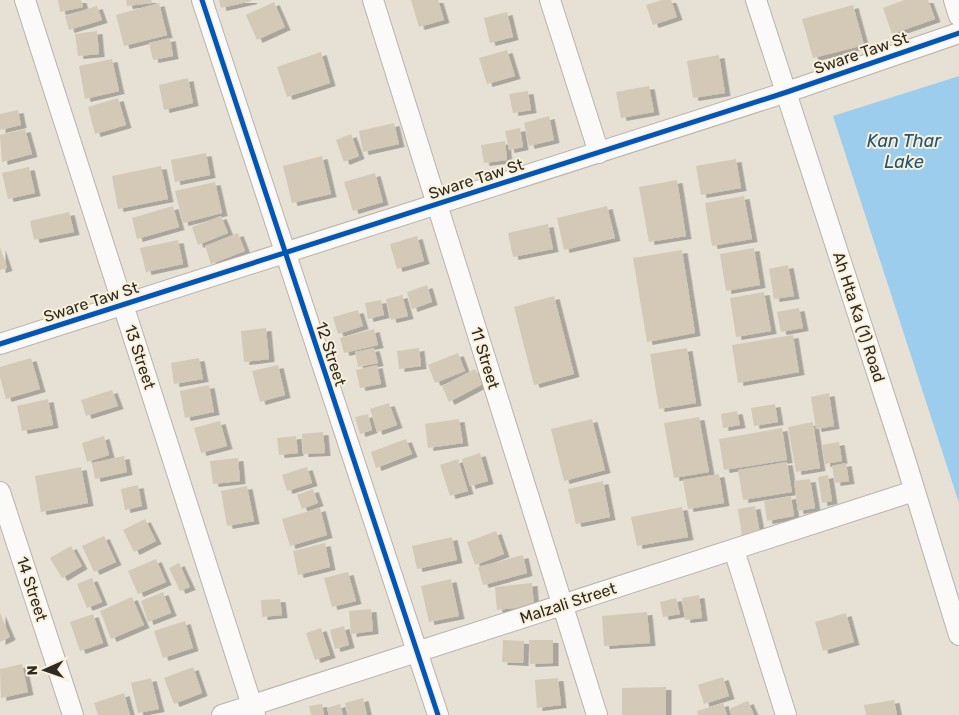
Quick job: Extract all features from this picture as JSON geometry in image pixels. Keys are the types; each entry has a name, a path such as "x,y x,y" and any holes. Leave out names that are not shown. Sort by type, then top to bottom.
{"street":[{"name":"13 Street","path":"25,0 254,710"},
{"name":"12 Street","path":"202,0 438,715"},
{"name":"11 Street","path":"373,0 597,715"},
{"path":"550,0 598,153"},
{"name":"Ah Hta Ka (1) Road","path":"756,0 787,92 959,635"},
{"path":"954,0 959,16"},
{"name":"Sware Taw St","path":"0,344 787,92 959,33"},
{"name":"Malzali Street","path":"222,715 254,710 417,652 914,491"},
{"name":"14 Street","path":"0,492 73,715"},
{"path":"734,550 786,715"}],"water":[{"name":"Kan Thar Lake","path":"959,76 959,503 833,116"}],"building":[{"path":"58,0 81,0 83,7 60,12"},
{"path":"126,0 151,0 152,3 127,6"},
{"path":"219,0 251,0 252,1 221,8"},
{"path":"411,0 438,0 444,20 419,27"},
{"path":"662,0 671,0 677,17 653,25 646,5"},
{"path":"904,0 928,0 935,19 892,34 883,8"},
{"path":"274,2 285,27 257,40 246,15"},
{"path":"159,3 167,35 124,46 116,15"},
{"path":"853,5 864,45 813,58 802,19"},
{"path":"97,6 102,20 69,30 65,16"},
{"path":"507,12 513,37 490,43 484,18"},
{"path":"97,31 99,54 78,56 75,34"},
{"path":"170,38 173,56 153,60 149,43"},
{"path":"507,50 515,76 487,84 479,58"},
{"path":"321,52 330,83 287,97 277,67"},
{"path":"719,55 725,93 693,98 687,61"},
{"path":"112,59 119,91 85,99 79,66"},
{"path":"188,78 193,103 164,110 159,85"},
{"path":"649,86 654,112 621,118 616,92"},
{"path":"528,91 531,110 513,113 509,94"},
{"path":"118,98 126,125 95,134 88,107"},
{"path":"18,110 21,125 0,130 0,114"},
{"path":"549,116 554,140 529,146 524,123"},
{"path":"394,123 399,144 363,152 359,131"},
{"path":"520,128 523,147 509,150 505,131"},
{"path":"25,129 32,154 2,162 0,135"},
{"path":"351,134 359,156 344,162 336,140"},
{"path":"505,141 507,160 484,163 481,145"},
{"path":"206,153 210,175 175,182 171,160"},
{"path":"322,156 331,194 292,203 283,166"},
{"path":"736,159 741,188 701,195 696,166"},
{"path":"161,166 168,199 118,209 112,176"},
{"path":"29,167 35,193 8,199 2,173"},
{"path":"375,173 383,202 353,211 344,182"},
{"path":"677,180 686,236 649,242 639,187"},
{"path":"215,182 222,213 183,223 175,191"},
{"path":"744,196 752,239 712,246 705,203"},
{"path":"173,206 179,227 137,239 132,218"},
{"path":"607,206 615,238 564,250 557,218"},
{"path":"69,212 74,232 34,240 30,221"},
{"path":"221,216 228,233 198,245 192,227"},
{"path":"548,224 553,249 513,257 508,233"},
{"path":"238,233 245,251 211,264 205,246"},
{"path":"417,236 424,261 397,269 390,244"},
{"path":"178,240 183,264 146,272 140,248"},
{"path":"0,247 7,268 0,270"},
{"path":"754,248 760,285 726,291 720,254"},
{"path":"682,250 695,333 647,342 633,258"},
{"path":"788,265 794,296 774,299 769,269"},
{"path":"427,285 432,302 412,309 407,292"},
{"path":"764,292 771,331 736,337 730,298"},
{"path":"402,295 408,316 391,320 386,299"},
{"path":"554,296 574,374 534,385 514,307"},
{"path":"381,300 384,315 368,319 365,303"},
{"path":"799,308 803,328 781,332 777,312"},
{"path":"358,310 363,326 338,334 333,317"},
{"path":"266,328 269,359 244,362 241,331"},
{"path":"374,329 378,345 344,353 340,338"},
{"path":"793,335 799,372 738,383 732,345"},
{"path":"374,348 378,363 358,367 355,352"},
{"path":"419,348 421,366 399,369 397,351"},
{"path":"687,348 696,403 659,409 650,354"},
{"path":"458,353 465,371 435,383 428,365"},
{"path":"31,358 40,389 6,399 0,377 0,367"},
{"path":"199,358 203,379 174,384 171,363"},
{"path":"278,365 285,395 260,402 252,371"},
{"path":"377,365 381,384 360,388 356,370"},
{"path":"475,369 483,384 449,402 442,386"},
{"path":"209,385 214,412 185,418 180,391"},
{"path":"112,390 118,406 86,416 81,400"},
{"path":"829,393 834,426 816,429 811,397"},
{"path":"48,399 53,425 22,431 17,406"},
{"path":"389,403 397,425 377,432 370,409"},
{"path":"775,404 778,422 754,426 751,408"},
{"path":"737,411 740,425 723,428 721,414"},
{"path":"368,414 372,430 360,434 355,417"},
{"path":"699,417 709,472 674,478 664,423"},
{"path":"459,419 463,443 428,448 425,424"},
{"path":"592,419 605,470 564,481 551,429"},
{"path":"220,421 227,446 201,453 194,428"},
{"path":"813,422 820,468 796,472 788,427"},
{"path":"782,428 787,460 724,470 719,439"},
{"path":"323,432 325,453 303,454 302,434"},
{"path":"104,436 109,455 87,462 82,443"},
{"path":"296,436 298,453 279,455 277,438"},
{"path":"406,439 412,454 376,468 371,452"},
{"path":"839,442 842,461 825,464 822,445"},
{"path":"480,453 488,481 470,486 462,459"},
{"path":"124,456 127,472 95,479 92,463"},
{"path":"238,458 240,481 213,484 210,461"},
{"path":"458,459 468,491 450,496 440,465"},
{"path":"787,462 792,492 743,500 738,470"},
{"path":"846,463 849,481 835,483 832,466"},
{"path":"81,467 88,503 41,512 35,476"},
{"path":"307,467 312,483 287,491 282,475"},
{"path":"719,474 724,503 688,509 683,480"},
{"path":"828,475 832,501 822,503 818,477"},
{"path":"810,479 815,508 798,511 794,481"},
{"path":"603,481 610,517 576,524 568,489"},
{"path":"138,485 142,506 125,510 121,489"},
{"path":"247,486 254,521 227,526 221,491"},
{"path":"313,489 318,503 302,509 297,495"},
{"path":"791,496 794,516 767,521 764,501"},
{"path":"755,506 760,533 742,536 738,509"},
{"path":"682,507 688,537 637,546 631,517"},
{"path":"320,508 327,535 290,546 282,519"},
{"path":"145,519 156,541 134,552 123,530"},
{"path":"496,531 504,554 475,565 467,542"},
{"path":"104,536 116,562 94,572 82,546"},
{"path":"452,537 457,560 417,569 412,546"},
{"path":"325,543 330,567 298,575 293,551"},
{"path":"71,546 82,566 62,578 50,558"},
{"path":"523,555 527,573 483,585 478,567"},
{"path":"156,559 166,582 138,594 128,571"},
{"path":"179,563 190,587 180,591 169,568"},
{"path":"348,572 356,601 332,607 324,578"},
{"path":"92,578 102,602 87,608 77,584"},
{"path":"451,579 459,616 429,622 421,586"},
{"path":"532,583 534,606 497,610 495,587"},
{"path":"163,592 171,613 148,622 141,601"},
{"path":"699,595 702,618 685,620 682,598"},
{"path":"132,597 144,625 111,639 100,611"},
{"path":"676,598 680,614 663,617 660,602"},
{"path":"280,599 282,615 262,617 261,600"},
{"path":"371,609 373,631 351,634 349,611"},
{"path":"647,612 650,643 604,646 602,616"},
{"path":"0,613 10,637 0,642"},
{"path":"846,613 854,642 823,651 815,622"},
{"path":"93,614 103,643 80,651 70,622"},
{"path":"185,621 193,648 163,658 154,631"},
{"path":"344,626 349,645 335,649 330,630"},
{"path":"321,628 330,655 315,660 306,633"},
{"path":"503,640 524,641 523,663 502,662"},
{"path":"529,640 553,640 553,663 530,664"},
{"path":"22,664 28,692 1,698 0,669"},
{"path":"193,667 202,693 174,704 164,678"},
{"path":"723,677 729,696 704,704 698,685"},
{"path":"151,678 159,709 138,713 131,683"},
{"path":"558,678 561,705 537,708 535,680"},
{"path":"666,687 666,715 622,715 622,688"},
{"path":"124,693 130,715 98,715 94,703"},
{"path":"363,698 367,715 348,715 345,703"},
{"path":"894,700 897,715 866,715 864,705"},
{"path":"748,701 754,715 732,715 729,709"},
{"path":"723,703 727,715 698,715 697,711"},
{"path":"322,704 324,715 311,715 309,706"},
{"path":"340,704 343,715 329,715 327,708"}],"cycle path":[{"path":"202,0 438,715"},
{"path":"0,344 787,92 959,33"}]}
